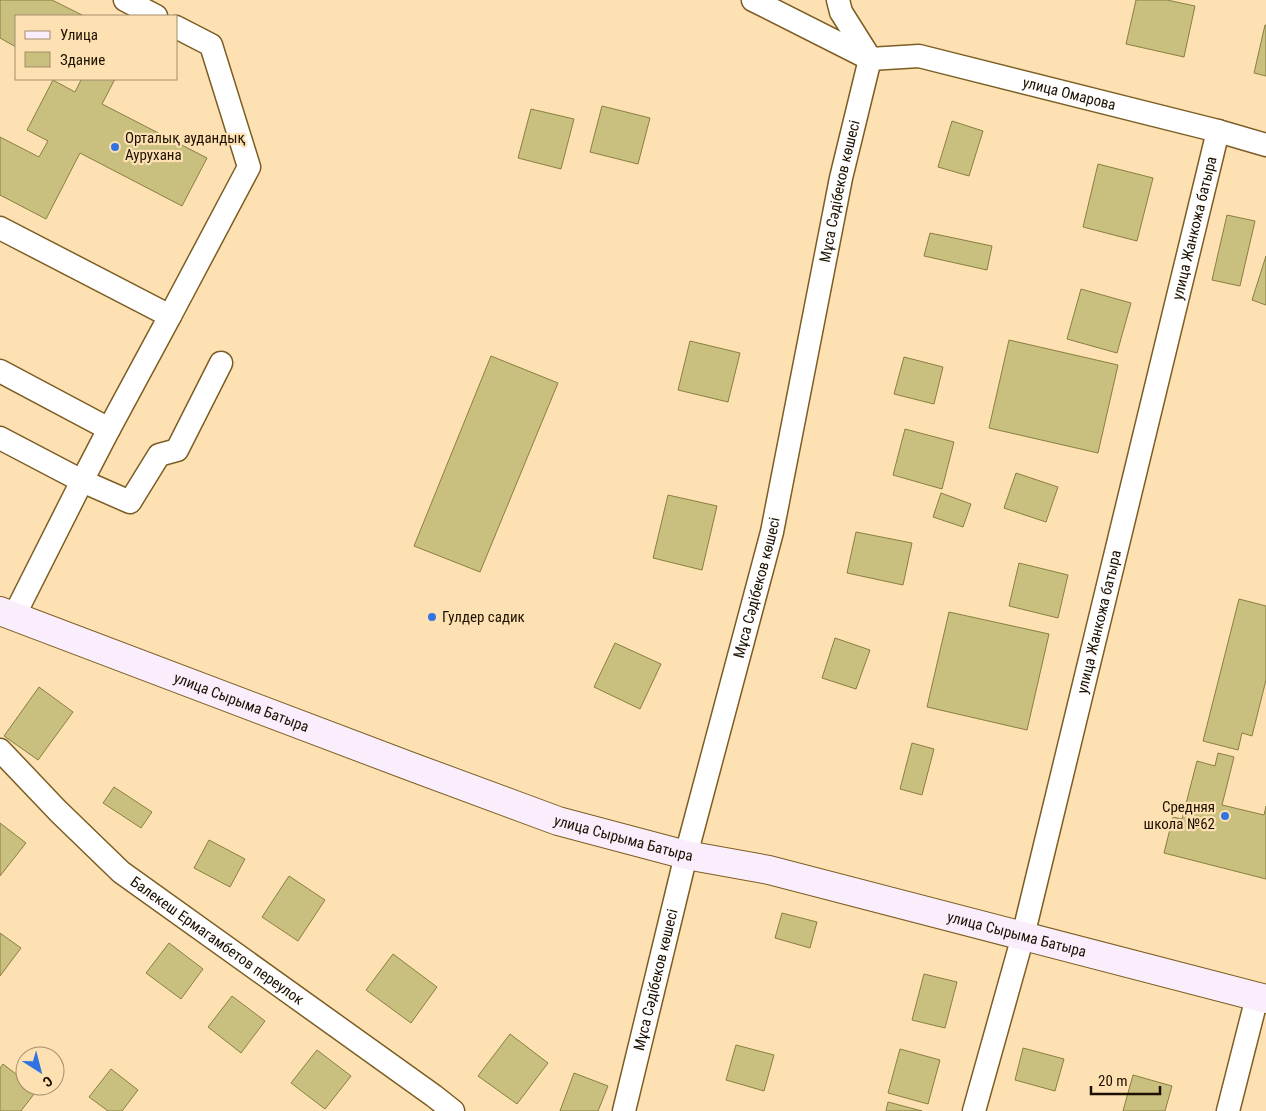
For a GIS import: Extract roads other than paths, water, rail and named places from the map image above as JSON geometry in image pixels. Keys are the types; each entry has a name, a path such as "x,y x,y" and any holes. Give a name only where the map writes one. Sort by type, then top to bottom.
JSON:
{"street":[{"path":"125,0 154,15"},
{"path":"753,0 870,59"},
{"path":"838,0 841,12 870,59"},
{"path":"7,613 82,481 249,167 211,45 178,28"},
{"name":"улица Омарова","path":"870,59 919,56 1266,145"},
{"name":"Мұса Сәдібеков көшесі","path":"624,1111 686,855 772,532 841,178 870,59"},
{"name":"улица Жанкожа батыра","path":"974,1111 1023,936 1218,132"},
{"path":"0,228 170,316"},
{"path":"0,438 82,481 130,502 159,455 178,450 221,363"},
{"path":"0,371 109,429"},
{"name":"улица Сырыма Батыра","path":"7,613 412,768 558,821 686,855 770,870 1262,998"},
{"name":"Балекеш Ермагамбетов переулок","path":"0,750 58,811 121,872 453,1111"},
{"path":"1228,1111 1262,998"}],"place":[{"name":"Орталық аудандық Аурухана","path":"115,147"},
{"name":"Гулдер садик","path":"432,617"},
{"name":"Средняя школа №62","path":"1225,816"}]}
